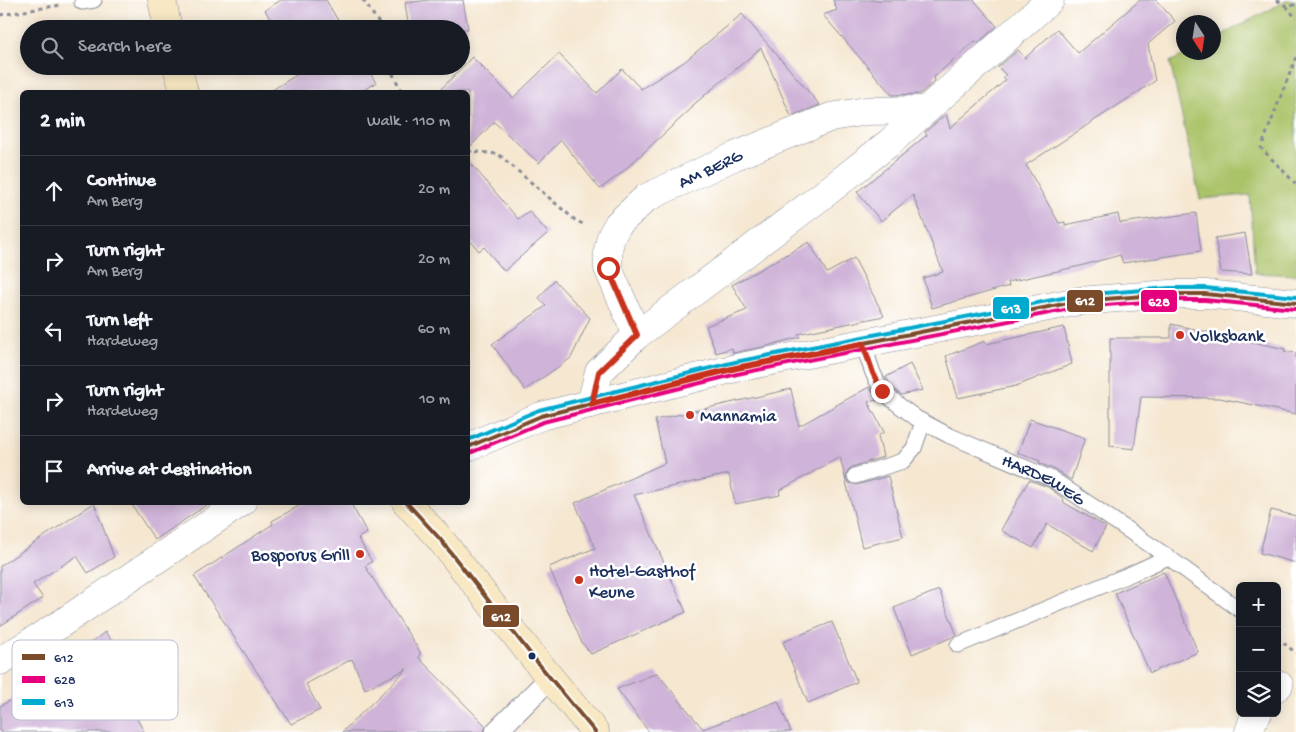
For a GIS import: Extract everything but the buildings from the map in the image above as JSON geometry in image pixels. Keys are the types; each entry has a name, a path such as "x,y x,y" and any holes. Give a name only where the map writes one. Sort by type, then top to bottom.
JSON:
{"main road":[{"path":"162,0 166,20"},
{"path":"180,75 184,90"},
{"path":"409,505 440,539 595,732"}],"street":[{"path":"592,404 599,372 637,335 824,195 888,143 1050,0"},
{"name":"AM BERG","path":"637,335 608,268 608,250 611,237 618,224 646,198 735,156 831,117 866,111 926,110"},
{"path":"470,446 541,416 736,368 1079,301 1170,294 1205,294 1296,303"},
{"path":"34,640 238,505"},
{"path":"0,661 12,654"},
{"path":"496,732 550,678"},
{"path":"1249,732 1255,717"}],"lane":[{"name":"HARDEWEG","path":"863,344 873,373 882,391 900,406 948,436 1052,479 1168,557 1236,607"},
{"path":"855,476 903,461 914,448 923,422"},
{"path":"958,645 1133,574 1168,557"}],"path":[{"path":"363,0 377,20"},
{"path":"1277,0 1286,6 1296,18"},
{"path":"0,15 88,1"},
{"path":"1286,6 1296,5"},
{"path":"1296,57 1261,148 1296,184"},
{"path":"392,75 401,90"},
{"path":"470,151 498,154 575,220 611,237"},
{"path":"1281,641 1296,654"}],"green space":[{"path":"1288,0 1296,0 1296,275 1255,273 1250,195 1200,199 1170,62 1176,59 1221,60 1221,35"}],"transit line":[{"name":"613","path":"470,439 539,410 735,362 1078,295 1170,288 1205,288 1296,297"},
{"name":"612","path":"470,446 541,416 736,368 1079,301 1170,294 1205,294 1296,303"},
{"name":"628","path":"470,453 543,422 737,374 1080,307 1170,300 1205,300 1295,309"},
{"name":"612","path":"409,505 440,539 595,732"}],"place":[{"name":"Volksbank","path":"1180,335"},
{"name":"Mannamia","path":"690,415"},
{"name":"Bosporus Grill","path":"360,554"},
{"name":"Hotel-Gasthof Keune","path":"579,580"}],"route":[{"path":"608,268 637,335 599,372 592,404 736,368 863,344 873,373 882,391"}]}
